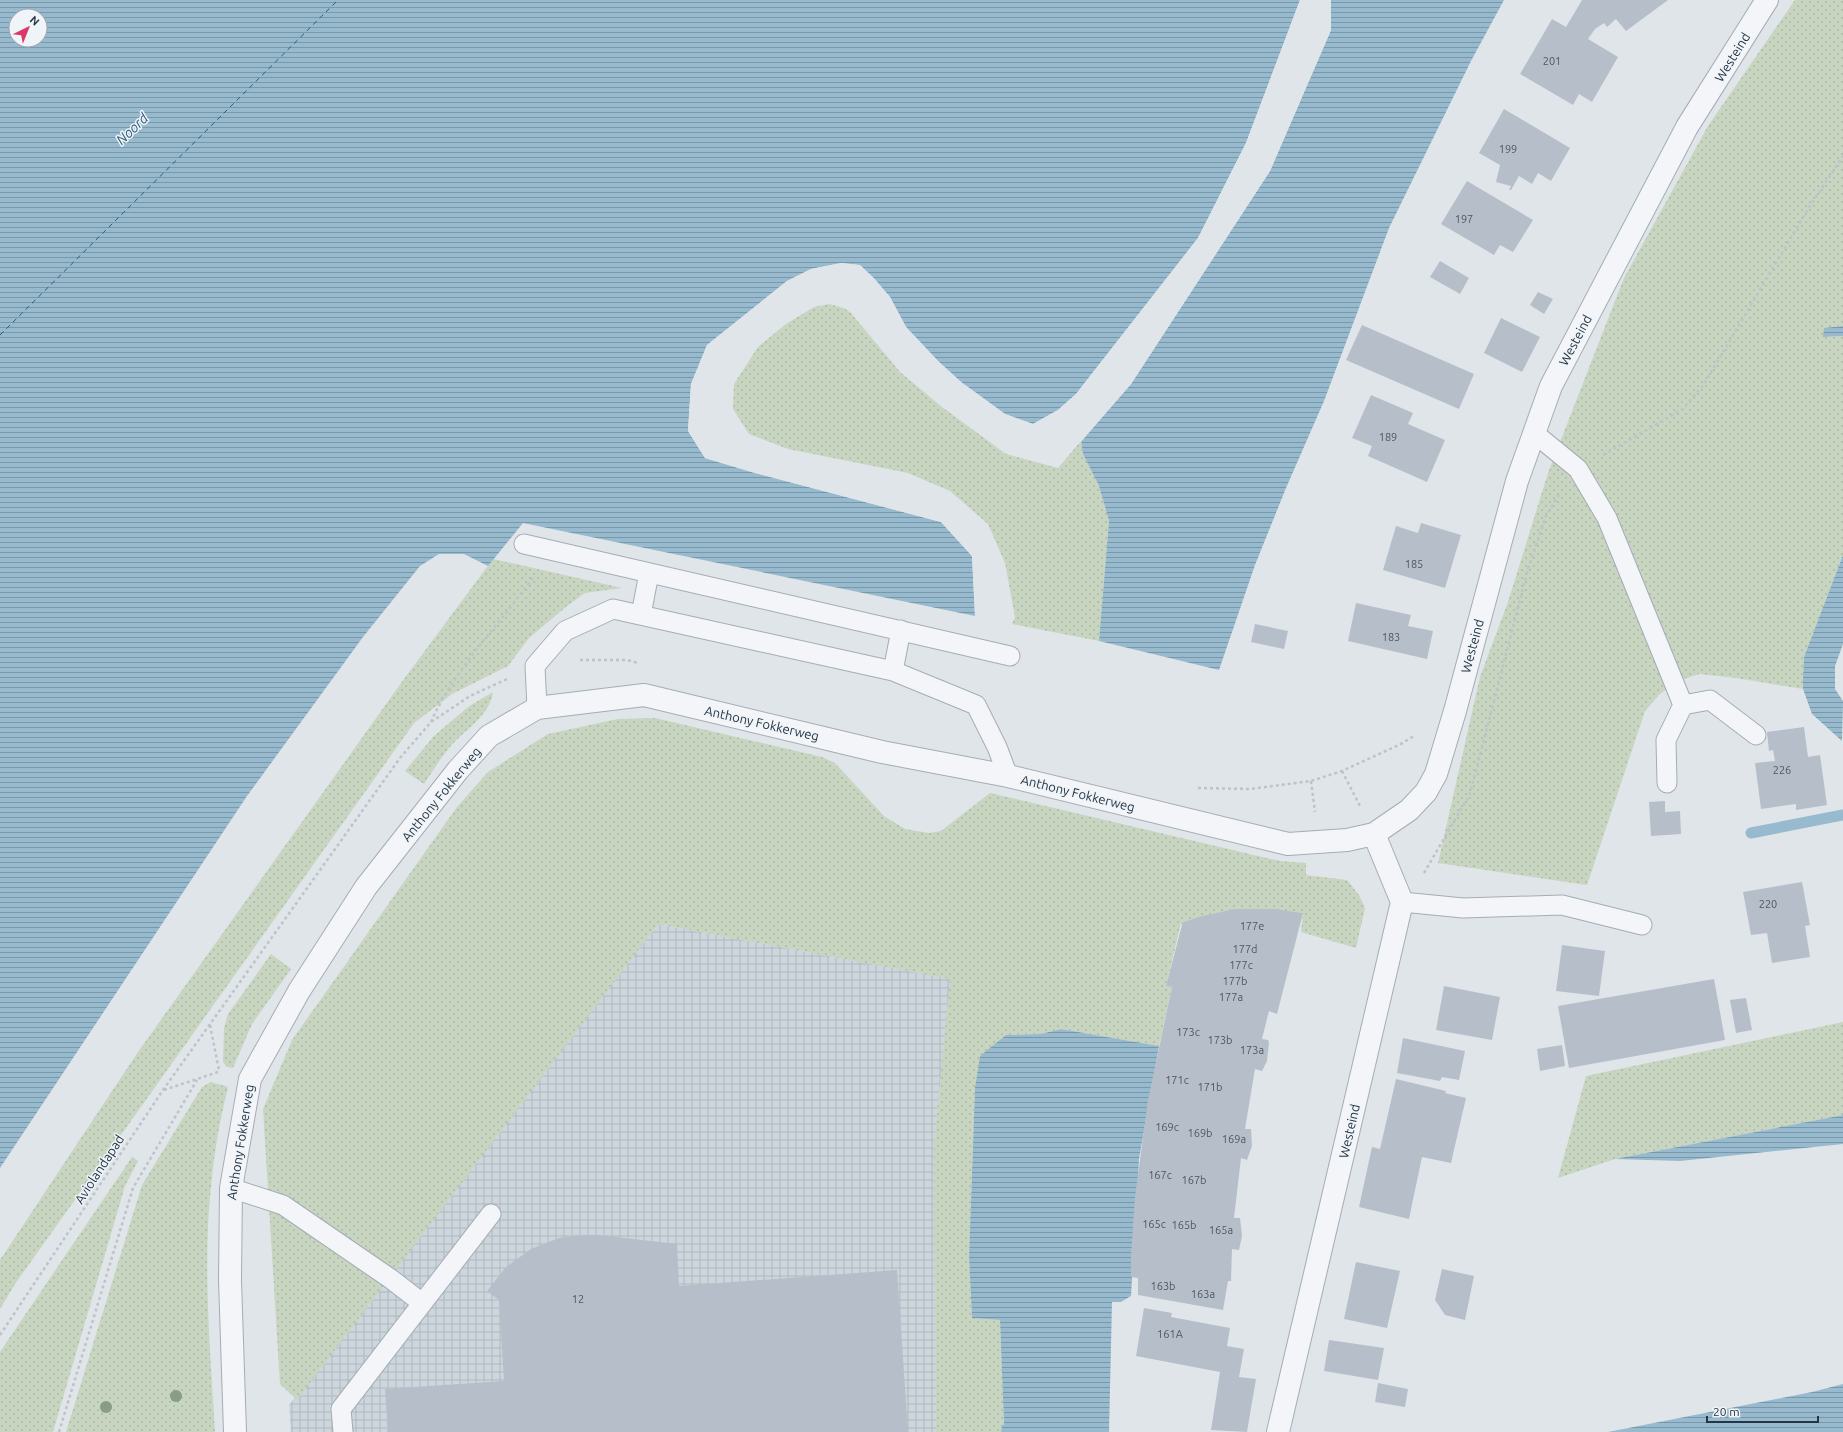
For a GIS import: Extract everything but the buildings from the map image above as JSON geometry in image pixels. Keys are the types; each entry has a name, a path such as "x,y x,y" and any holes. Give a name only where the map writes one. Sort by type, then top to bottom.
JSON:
{"street":[{"name":"Westeind","path":"1374,834 1409,810 1426,792 1436,774 1455,711 1517,481 1551,386 1687,127 1767,0"},
{"name":"Anthony Fokkerweg","path":"236,1432 230,1280 231,1188 250,1079 299,991 366,887 458,770 489,736 537,708 644,695 882,752 1008,776 1288,844 1347,840 1374,834"},
{"path":"1374,834 1402,902"},
{"name":"Westeind","path":"1278,1432 1402,902"}],"lane":[{"path":"1534,433 1578,469 1607,518 1683,705 1666,740 1667,783"},
{"path":"524,544 1010,656"},
{"path":"641,615 649,573"},
{"path":"537,708 535,666 565,630 613,609 893,671 976,706 997,746 1008,776"},
{"path":"893,671 901,630"},
{"path":"1683,705 1710,700 1756,735"},
{"path":"1402,902 1464,908 1562,905 1642,924"},
{"path":"231,1188 283,1205 391,1279 422,1303"},
{"path":"343,1432 341,1409 491,1214"}],"path":[{"path":"431,722 439,703 497,622 522,594 535,575"},
{"path":"163,1090 400,758 431,722 470,696 535,666 572,660 627,660 642,664"},
{"path":"1194,788 1250,789 1311,781 1342,771 1399,745 1455,711"},
{"path":"1342,771 1374,834"},
{"path":"210,1024 219,1070"},
{"path":"163,1090 197,1080 219,1070 250,1079"},
{"path":"58,1432 133,1188 197,1080"},
{"name":"Aviolandapad","path":"0,1336 163,1090"}],"shaded area":[{"path":"658,924 951,979 934,1145 938,1432 291,1432 289,1405"}],"green space":[{"path":"1795,0 1843,0 1843,326 1824,328 1824,337 1843,336 1843,555 1804,657 1803,689 1736,678 1699,674 1678,681 1660,694 1645,711 1587,885 1438,863 1480,677 1508,602 1548,473 1624,278 1708,126"},
{"path":"829,304 844,308 851,313 900,372 942,407 1006,454 1058,468 1081,441 1083,454 1099,486 1109,521 1099,641 1012,624 1015,617 1005,563 988,524 950,491 908,473 788,449 749,434 733,409 734,384 758,347 786,324 814,307"},
{"path":"493,559 622,588 585,593 529,638 508,666 452,694 414,723 15,1284 0,1309 0,1260 138,1052 404,679"},
{"path":"493,692 491,701 482,716 449,748 424,784 405,771 434,736 468,707"},
{"path":"655,718 822,757 835,763 884,816 905,829 929,833 941,831 990,793 1280,861 1306,863 1306,875 1347,880 1359,895 1365,908 1356,948 1301,932 1303,913 1271,910 1241,910 1212,914 1181,923 1166,986 1172,987 1159,1046 1061,1029 1041,1034 1006,1035 975,1088 969,1257 972,1318 1000,1320 1004,1425 1002,1425 1001,1432 936,1432 934,1145 950,979 658,924 297,1400 280,1384 263,1109 292,1040 457,807 488,772 548,734 618,719"},
{"path":"271,954 291,969 252,1024 233,1068 227,1067 223,1062 224,1028 228,1014"},
{"path":"1843,1022 1843,1115 1615,1159 1558,1178 1586,1076"},
{"path":"211,1082 228,1087 215,1154 209,1209 207,1272 215,1432 66,1432 142,1185 202,1087"},
{"path":"132,1157 138,1161 125,1186 53,1432 0,1432 0,1352"}],"water":[{"name":"Noord","path":"0,0 1300,0 1246,143 1198,238 1076,394 1058,410 1033,424 1005,414 961,382 938,361 906,327 890,297 860,265 841,263 811,269 787,281 707,345 691,384 688,431 705,458 755,473 941,522 972,556 975,616 523,523 488,566 464,554 439,554 420,566 363,637 247,796 0,1168"},
{"path":"1331,0 1504,0 1471,61 1389,228 1324,401 1286,488 1255,565 1219,670 1099,641 1109,521 1099,486 1083,454 1081,441 1131,384 1270,171 1331,30"},
{"path":"1843,326 1843,336 1823,337 1824,328"},
{"path":"1843,555 1843,644 1835,666 1835,689 1843,701 1842,741 1812,714 1803,689 1803,678 1804,657"},
{"path":"1061,1029 1159,1046 1139,1159 1131,1296 1121,1302 1112,1302 1109,1432 1001,1432 1002,1425 1004,1425 1000,1320 972,1318 969,1257 975,1088 980,1056 1006,1035 1041,1034"},
{"path":"1843,1115 1843,1144 1680,1161 1615,1159"},
{"path":"1843,1384 1843,1432 1608,1432 1812,1392"}],"pier":[{"path":"1300,0 1302,0 1248,144 1199,239 1077,396 1059,412 1033,426 1004,416 960,383 936,362 904,328 888,298 872,279 859,267 841,265 812,271 788,283 708,346 693,384 691,430 707,456 755,471 943,520 974,555 977,617 975,616 972,556 941,522 755,473 705,458 688,431 691,384 707,345 787,281 811,269 841,263 860,265 874,278 890,297 906,327 938,361 961,382 1005,414 1033,424 1058,410 1076,394 1198,238 1246,143"},
{"path":"1329,0 1331,0 1331,30 1270,171 1131,384 1080,443 1080,440 1130,383 1268,170 1329,30"}],"waterway":[{"path":"1751,833 1843,815"}],"ferry route":[{"path":"0,335 338,0"}]}
